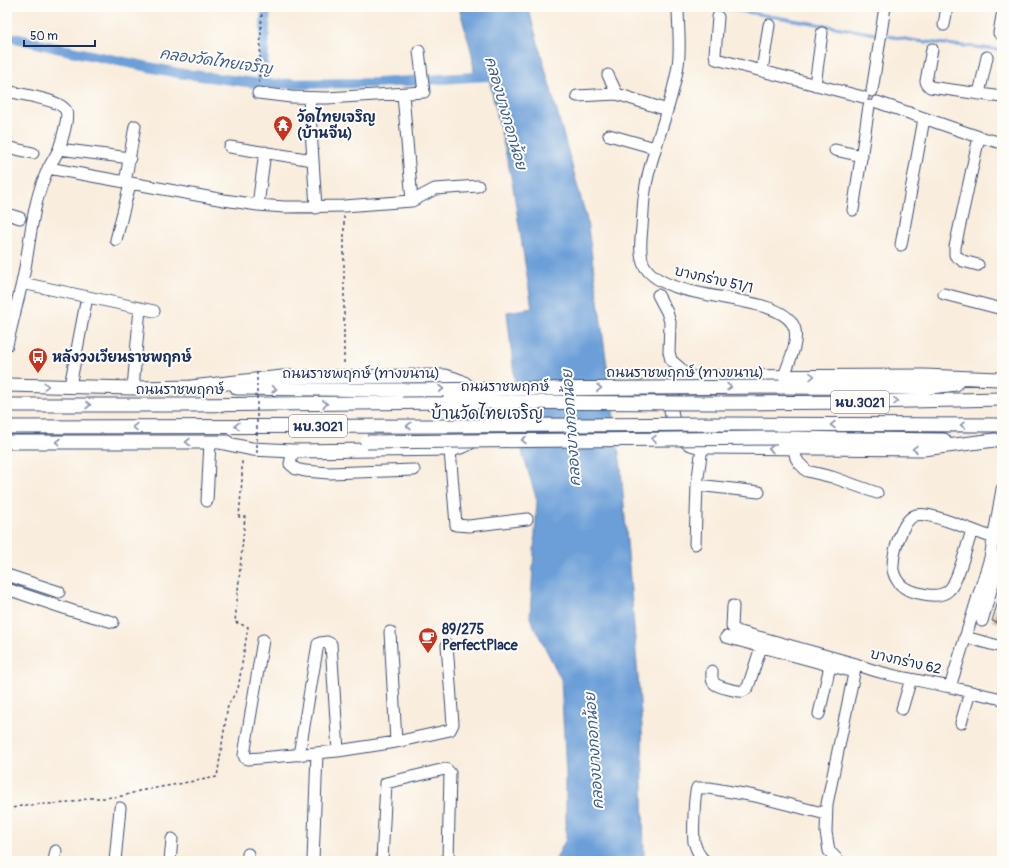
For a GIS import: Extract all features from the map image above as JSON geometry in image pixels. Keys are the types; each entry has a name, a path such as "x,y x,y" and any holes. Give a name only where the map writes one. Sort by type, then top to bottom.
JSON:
{"main road":[{"path":"192,387 282,377 445,376 460,380 470,388 474,398 477,420 477,432 473,440 467,445 450,450 293,451 252,449 214,442"},
{"path":"782,382 702,377 689,379 681,382 675,390 672,398 673,422 684,440 692,445 702,447 923,449 999,439"},
{"name":"ถนนราชพฤกษ์ (ทางขนาน)","path":"7,385 134,388 192,387 402,390 782,382 924,388 1001,379"},
{"name":"ถนนราชพฤกษ์","path":"7,405 188,405 447,402 717,403 1002,399"},
{"name":"นบ.3021","path":"7,427 721,424 1002,425"},
{"name":"นบ.3021","path":"7,442 367,442 777,438 864,440 999,439"}],"street":[{"name":"บางกร่าง 51/1","path":"678,7 678,65 668,110 655,148 645,191 641,250 643,263 649,273 661,282 679,289 759,305 785,316 792,322 795,331 795,340 782,382"},
{"path":"853,210 885,7"},
{"path":"944,25 947,7"},
{"path":"999,33 1002,16"},
{"path":"718,18 715,54 716,59 870,99 924,120 979,138 1002,143"},
{"path":"762,72 769,25"},
{"path":"815,85 822,33"},
{"path":"932,49 927,84 930,86 1002,97"},
{"path":"258,93 309,98 327,98 424,92 419,51"},
{"path":"979,94 987,57"},
{"path":"608,75 617,94"},
{"path":"7,91 55,102 64,107 67,116 59,149 44,176 37,202 22,283 7,344"},
{"path":"403,94 412,201"},
{"path":"577,96 617,94 668,110"},
{"path":"309,98 316,208"},
{"path":"901,245 924,120"},
{"path":"116,240 128,183 135,126"},
{"path":"609,135 655,148"},
{"path":"978,265 963,261 955,255 955,247 979,138"},
{"path":"7,147 33,153"},
{"path":"230,147 314,160"},
{"path":"59,149 130,158"},
{"path":"835,150 862,156"},
{"path":"258,205 265,152"},
{"path":"48,168 258,205 316,208 412,201 435,189 478,186"},
{"path":"7,214 20,218"},
{"path":"22,283 154,311"},
{"path":"944,294 1002,309"},
{"path":"658,295 667,312 670,322 668,352 671,360 689,379"},
{"path":"70,386 87,297"},
{"path":"134,388 140,308"},
{"path":"207,501 214,442"},
{"path":"695,544 697,485 702,447"},
{"path":"794,449 798,463 807,471 832,477 877,493"},
{"path":"450,450 456,525 468,526 527,519"},
{"path":"293,451 290,464 296,469 305,471 329,473 414,470"},
{"path":"697,485 760,492"},
{"name":"บางกร่าง 62","path":"839,861 830,851 826,832 826,814 855,668 864,668 950,687 990,558 1002,489"},
{"path":"972,531 955,582 949,590 940,596 908,590 897,581 892,568 897,544 907,522 915,515 927,515 939,518 994,538"},
{"path":"982,621 998,585 1002,553"},
{"path":"7,575 59,592"},
{"path":"7,589 73,611 113,622"},
{"path":"733,606 732,627 737,631 855,668"},
{"path":"390,632 396,742"},
{"path":"726,637 830,666 855,668"},
{"path":"965,637 1002,647"},
{"path":"263,640 244,755 245,758 248,759 299,755 317,756 338,751 396,742 450,730 453,724 447,645"},
{"path":"299,755 318,644 320,642 327,642 331,644 338,751"},
{"path":"712,671 712,680 718,686 740,691 744,690 748,687 761,647"},
{"path":"819,714 830,666"},
{"path":"902,709 911,679"},
{"path":"950,687 1002,700"},
{"path":"961,723 970,692"},
{"path":"313,861 317,756"},
{"path":"382,861 384,787 386,783 445,769 450,773 448,861"},
{"path":"705,861 698,852 694,841 695,799 698,788 709,788 755,796 826,814"},
{"path":"115,861 120,808"},
{"path":"170,861 172,839"}],"path":[{"path":"259,80 262,7"},
{"path":"344,206 344,366"},
{"path":"257,372 257,453"},
{"path":"7,809 26,805 69,803 90,798 123,796 139,791 217,777 228,705 238,688 248,627 235,622 245,517 239,517 242,457"}],"water":[{"name":"คลองบางกอกน้อย","path":"459,7 528,7 587,220 621,468 642,726 644,861 555,861 566,839 566,775 561,679 530,618 537,500 523,455 507,312 532,308 512,181 489,79 475,80 472,54"}],"building":[{"path":"1000,595 1002,595 1002,624 992,621"}],"waterway":[{"path":"262,84 266,7"},
{"path":"717,7 917,41 1002,50"},
{"name":"คลองวัดไทยเจริญ","path":"7,36 56,48 178,73 262,84 377,83 488,76"}],"place":[{"name":"วัดไทยเจริญ (บ้านจีน)","path":"283,142"},
{"name":"หลังวงเวียนราชพฤกษ์","path":"38,374"},
{"name":"89/275 PerfectPlace","path":"428,654"}],"district":[{"name":"บ้านวัดไทยเจริญ","path":"487,413"}]}
